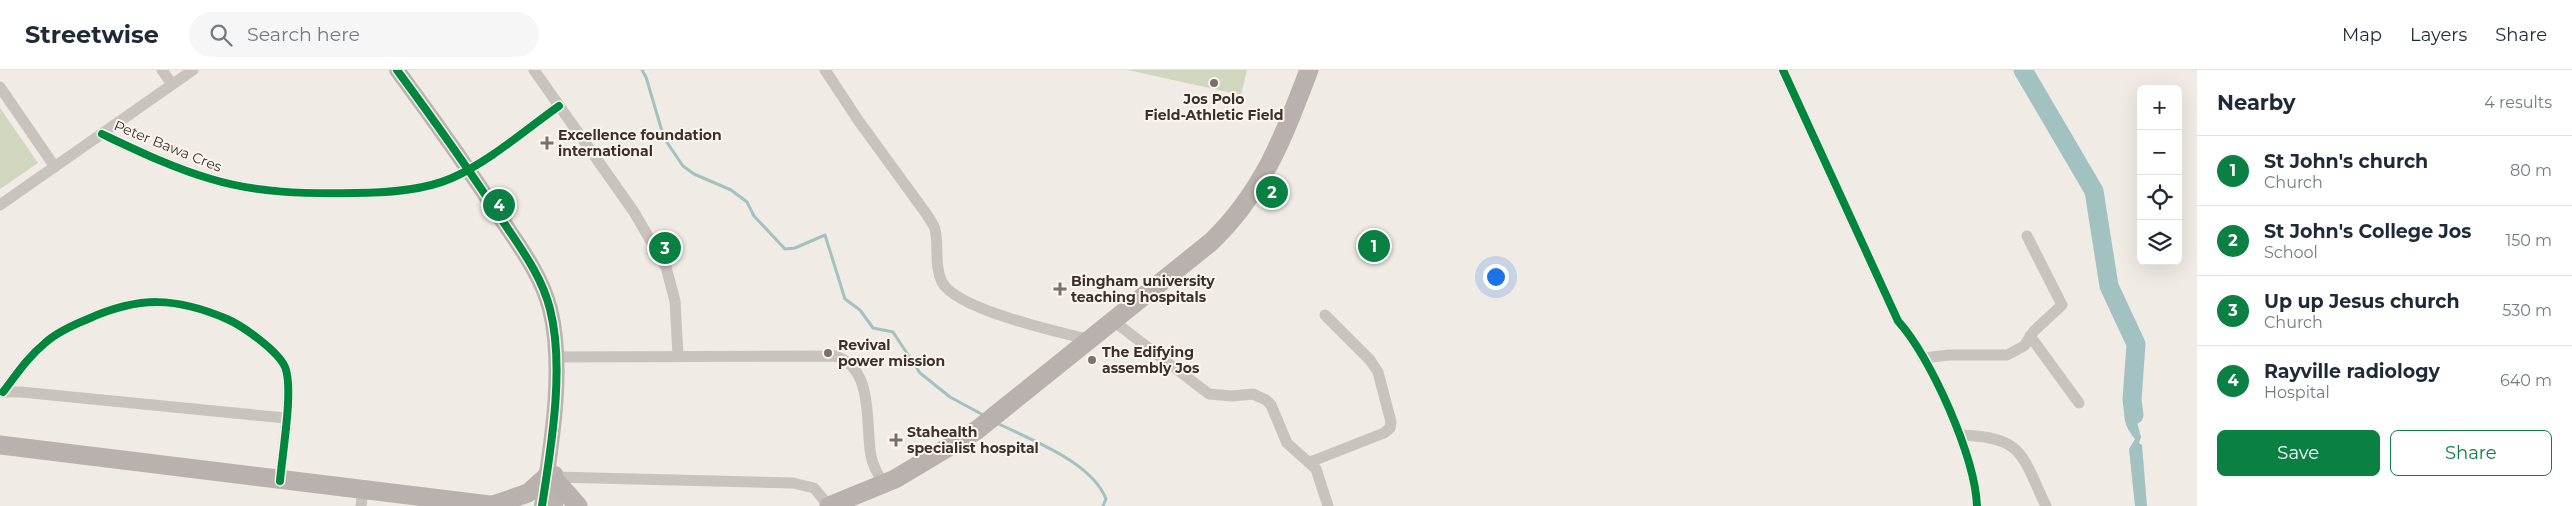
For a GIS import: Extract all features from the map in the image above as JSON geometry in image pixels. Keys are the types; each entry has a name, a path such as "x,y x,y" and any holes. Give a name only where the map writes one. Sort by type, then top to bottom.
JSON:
{"main road":[{"path":"829,506 884,484 932,458 977,430 1087,339 1194,257 1230,224 1246,203 1274,156 1309,70"},
{"path":"0,446 101,456 280,481 362,498 498,506"},
{"path":"493,505 528,493 553,478 578,506"}],"street":[{"path":"162,70 172,84"},
{"path":"0,205 193,70"},
{"path":"397,70 469,169 534,270 545,291 550,311 556,357 552,444 555,506"},
{"path":"534,70 634,212 666,267 675,301 678,356"},
{"path":"825,70 858,120 926,212 935,228 938,270 943,284 961,300 1030,326 1087,339"},
{"path":"1783,70 1898,321 1908,332 1923,358 1960,436 1971,469 1977,506"},
{"path":"0,87 55,167"},
{"name":"Peter Bawa Cres","path":"102,134 141,153 212,179 279,192 323,194 399,191 450,179 469,169 559,106"},
{"path":"1923,358 1950,355 2006,355 2024,346 2030,336 2062,305 2027,236"},
{"path":"1,392 34,353 46,342 69,327 126,304 146,301 169,302 205,310 247,329 284,366 288,384 280,481"},
{"path":"1310,462 1384,433 1390,428 1391,422 1378,372 1370,360 1325,315"},
{"path":"1112,320 1209,394 1232,396 1253,394 1266,400 1271,405 1287,442 1294,451 1310,462 1320,478 1328,506"},
{"path":"2030,336 2079,403"},
{"path":"556,357 835,356 842,358 854,370 860,382 868,412 870,455 876,472 884,484"},
{"path":"1,392 286,418"},
{"path":"1960,436 1988,436 2011,444 2022,456 2046,506"},
{"path":"542,506 553,478"},
{"path":"553,478 793,483 814,488 829,506"}],"green space":[{"name":"Jos Polo Field-Athletic Field","path":"1128,70 1247,70 1241,95"},
{"path":"0,108 38,163 0,189"}],"water":[{"path":"2129,390 2133,390 2138,401 2135,415 2141,437 2139,443 2142,445 2147,506 2135,506 2129,449 2135,439 2127,427 2124,416"}],"waterway":[{"path":"642,70 646,77 664,138 683,166 694,174 731,190 747,202 754,216 785,249 795,248 825,235 845,299 860,310 873,328 893,332 920,373 950,397 985,416"},
{"path":"2023,70 2094,191 2109,286 2136,344 2132,400 2134,415"},
{"path":"997,423 1043,445 1074,463 1099,486 1106,499 1103,506"}],"cycle path":[{"path":"397,70 452,146 518,243 537,275 550,309 556,356 555,408 542,506"},
{"path":"1783,70 1898,321 1911,337 1937,382 1960,435 1974,485 1977,506"},
{"path":"102,134 169,164 228,184 300,193 379,192 429,186 452,178 494,154 559,106"},
{"path":"3,392 39,348 71,326 107,311 141,303 158,302 191,306 234,322 251,333 268,347 285,367 288,405 280,481"}],"place":[{"name":"Jos Polo Field-Athletic Field","path":"1214,83"},
{"name":"Excellence foundation international","path":"547,143"},
{"name":"St John's College Jos","path":"1272,192"},
{"name":"Rayville radiology","path":"499,205"},
{"name":"St John's church","path":"1374,246"},
{"name":"Up up Jesus church","path":"665,248"},
{"name":"Bingham university teaching hospitals","path":"1060,289"},
{"name":"Revival power mission","path":"828,353"},
{"name":"The Edifying assembly Jos","path":"1092,360"},
{"name":"Stahealth specialist hospital","path":"896,440"}]}
